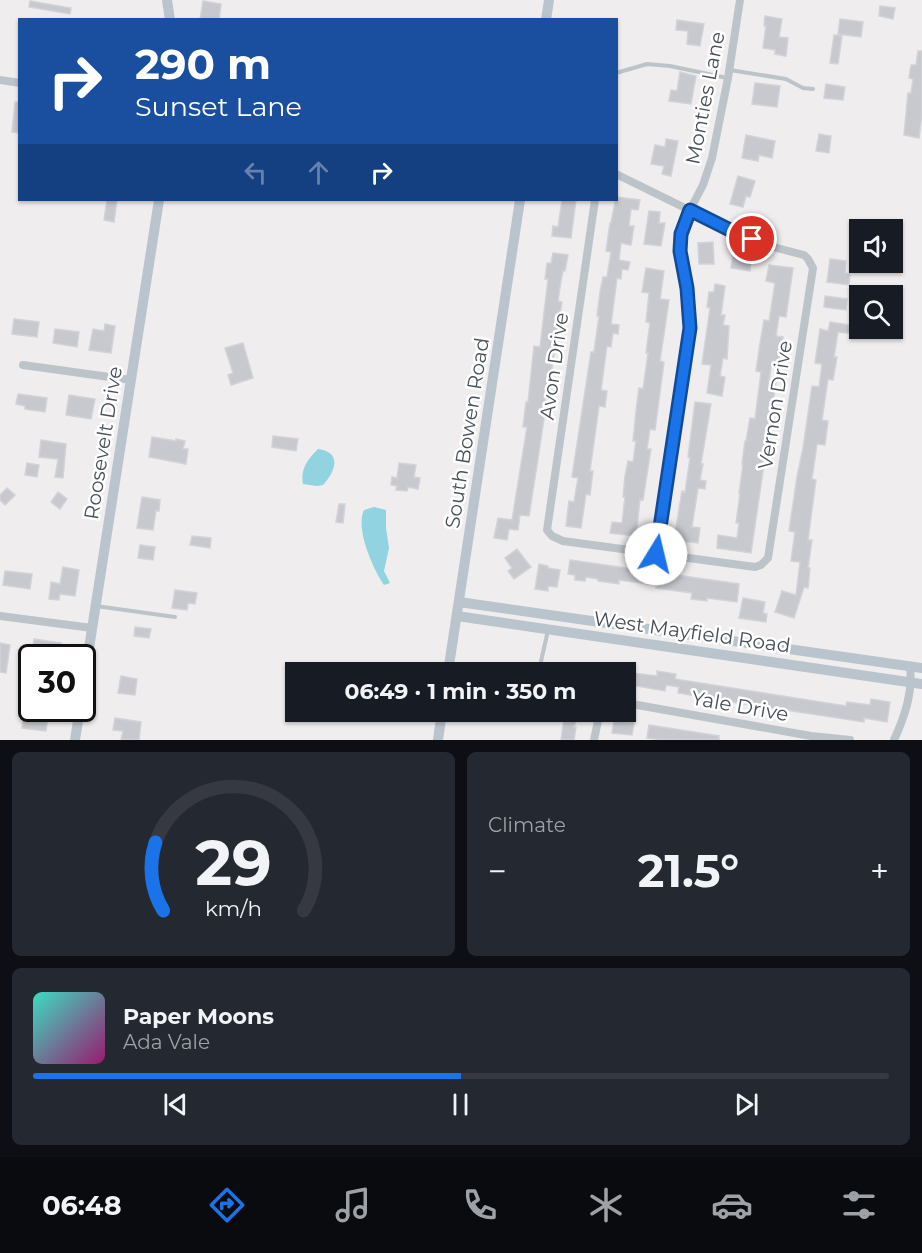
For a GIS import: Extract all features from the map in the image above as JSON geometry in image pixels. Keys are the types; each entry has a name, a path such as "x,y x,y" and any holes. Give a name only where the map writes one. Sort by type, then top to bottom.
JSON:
{"main road":[{"path":"168,0 170,18"},
{"path":"546,18 549,0"},
{"name":"Roosevelt Drive","path":"90,644 159,201"},
{"name":"South Bowen Road","path":"450,662 520,201"},
{"path":"459,602 922,668"},
{"name":"West Mayfield Road","path":"457,616 917,683"},
{"path":"75,740 78,722"},
{"path":"438,740 440,722"}],"street":[{"name":"Monties Lane","path":"656,554 690,328 687,288 680,251 681,234 703,185 712,158 729,74 740,0"},
{"path":"0,80 18,83"},
{"path":"618,175 690,210"},
{"name":"Avon Drive","path":"595,201 547,530 552,536 563,541 656,554"},
{"name":"Vernon Drive","path":"656,554 755,567 768,558 813,268 804,255 740,235 690,210"},
{"path":"23,365 131,380"},
{"path":"0,616 92,628"},
{"path":"894,740 917,683 910,666"},
{"name":"Yale Drive","path":"636,704 811,736 850,740"},
{"path":"594,740 598,722"}],"lane":[{"path":"618,72 647,63 786,79 803,88 813,89"},
{"path":"96,605 175,616"},
{"path":"541,662 549,629"}],"water":[{"path":"318,449 326,451 334,458 331,474 323,485 303,484 306,465"},
{"path":"374,507 386,510 389,548 384,571 390,583 384,585 370,559 363,538 364,510"}],"building":[{"path":"30,1 71,8 70,14 29,7"},
{"path":"203,1 221,4 219,18 200,18"},
{"path":"880,6 895,8 893,19 879,16"},
{"path":"765,16 782,19 779,37 788,38 786,56 775,54 775,50 763,48"},
{"path":"840,19 863,22 861,37 838,34"},
{"path":"677,20 704,24 700,46 687,44 688,31 676,30"},
{"path":"834,35 842,36 838,64 830,63"},
{"path":"918,51 922,51 922,115 919,138 904,135 908,93 911,93 913,79 909,78 911,65 916,65"},
{"path":"680,72 696,76 691,104 669,101 671,90 677,91"},
{"path":"755,83 780,86 777,107 752,104"},
{"path":"826,84 845,87 843,100 824,98"},
{"path":"15,102 18,102 18,133 12,132"},
{"path":"819,134 831,136 829,153 816,151"},
{"path":"746,135 775,141 772,158 759,155 758,161 742,158"},
{"path":"666,139 678,141 671,176 662,174 664,166 651,164 655,145 665,147"},
{"path":"738,176 755,181 750,197 746,196 743,207 730,204"},
{"path":"618,197 640,200 638,210 631,209 629,226 634,226 631,245 621,243 619,260 630,262 628,270 622,269 621,279 617,278 611,324 619,325 618,334 613,333 611,347 607,346 601,390 607,391 605,407 599,406 590,471 593,471 590,495 586,494 581,528 566,526 569,501 574,502 578,478 572,477 591,352 594,352 600,292 603,277 607,277 611,252 606,251"},
{"path":"107,201 117,201 114,222 104,220"},
{"path":"562,201 576,201 571,238 552,236 553,226 558,227"},
{"path":"649,211 660,212 659,223 665,223 661,246 644,244"},
{"path":"713,242 714,264 699,264 698,243"},
{"path":"553,253 568,255 558,301 562,302 549,387 547,386 529,516 520,515 518,530 509,529 507,540 494,538 498,518 512,520 527,427 523,427 534,346 540,347 548,279 545,279 547,263 551,263"},
{"path":"733,255 751,258 750,271 731,268"},
{"path":"830,259 846,261 845,273 850,274 849,285 827,282"},
{"path":"769,265 793,268 786,317 779,316 776,336 783,337 779,362 772,361 769,381 776,382 751,553 717,548 718,535 737,538 739,523 736,523 745,441 750,418 755,419 761,372 756,371 759,350 764,320 769,321 775,283 766,281"},
{"path":"646,268 664,271 660,299 669,300 660,361 664,362 655,430 650,429 647,449 651,449 643,500 640,499 636,536 610,533 612,522 622,523 625,476 628,461 633,462 639,388 643,389 648,353 646,353 650,323 646,322 649,293 642,292"},
{"path":"715,284 725,286 721,315 725,315 723,325 729,326 727,359 723,358 720,376 725,377 722,396 707,393 711,365 702,364 710,308 707,307 709,292 714,292"},
{"path":"825,296 847,299 846,310 824,307"},
{"path":"14,319 39,322 37,337 12,334"},
{"path":"830,322 849,325 849,333 838,332 833,380 828,379 822,420 828,421 825,445 817,444 812,479 816,480 808,540 812,540 808,588 804,587 794,618 775,612 782,591 796,595 800,562 791,561 795,532 789,531 812,386 819,387 822,364 815,363 820,329 828,331"},
{"path":"105,324 115,326 111,353 89,350 93,329 104,331"},
{"path":"55,329 79,332 77,347 53,343"},
{"path":"243,343 253,378 231,385 228,375 233,373 225,348"},
{"path":"18,394 47,398 45,412 25,409 25,406 16,404"},
{"path":"69,395 95,399 91,419 66,415"},
{"path":"695,402 711,404 701,464 703,464 700,480 706,481 705,489 698,488 692,527 700,528 698,543 674,540 682,491 685,492"},
{"path":"273,436 298,439 296,451 272,447"},
{"path":"152,437 185,441 183,449 188,449 186,464 149,457"},
{"path":"41,440 66,444 63,478 55,477 58,459 39,457"},
{"path":"27,463 39,465 37,477 25,475"},
{"path":"399,463 416,465 414,477 420,478 418,489 408,487 407,491 396,490 397,486 391,485 392,477 397,478"},
{"path":"7,488 15,495 5,505 0,500 0,495"},
{"path":"58,492 67,499 60,509 51,502"},
{"path":"142,497 160,500 153,530 137,528"},
{"path":"339,504 345,504 343,523 336,522"},
{"path":"192,536 211,538 210,548 190,545"},
{"path":"140,545 155,547 153,560 138,558"},
{"path":"517,549 531,567 514,579 508,571 512,568 505,558"},
{"path":"570,560 739,584 737,602 707,598 707,601 691,599 692,593 656,588 656,585 619,580 619,584 586,577 585,581 575,580 575,575 568,574"},
{"path":"539,564 560,570 557,587 548,586 548,591 535,589"},
{"path":"63,567 79,570 75,596 60,594 59,600 49,599 51,582 60,584"},
{"path":"5,571 32,574 30,589 3,585"},
{"path":"175,590 197,593 195,604 188,603 187,610 172,608"},
{"path":"743,598 765,602 763,613 767,614 766,622 739,618"},
{"path":"135,627 151,629 149,638 134,636"},
{"path":"34,639 61,643 61,644 34,644"},
{"path":"0,643 10,645 6,673 0,672"},
{"path":"657,671 676,674 675,679 846,706 847,702 870,705 871,699 890,702 887,722 864,718 864,722 725,701 678,693 679,687 666,685 665,691 636,686 636,673 657,676"},
{"path":"121,676 137,679 135,695 118,693"},
{"path":"115,718 141,722 139,740 121,740 123,731 113,730"},
{"path":"23,722 47,722 46,731 22,728"},
{"path":"563,722 576,722 574,740 561,740"},
{"path":"614,722 634,723 632,735 612,733"},
{"path":"649,725 719,736 719,740 647,738"}],"route":[{"path":"656,554 690,328 687,288 680,251 681,234 690,210 752,239"}]}
